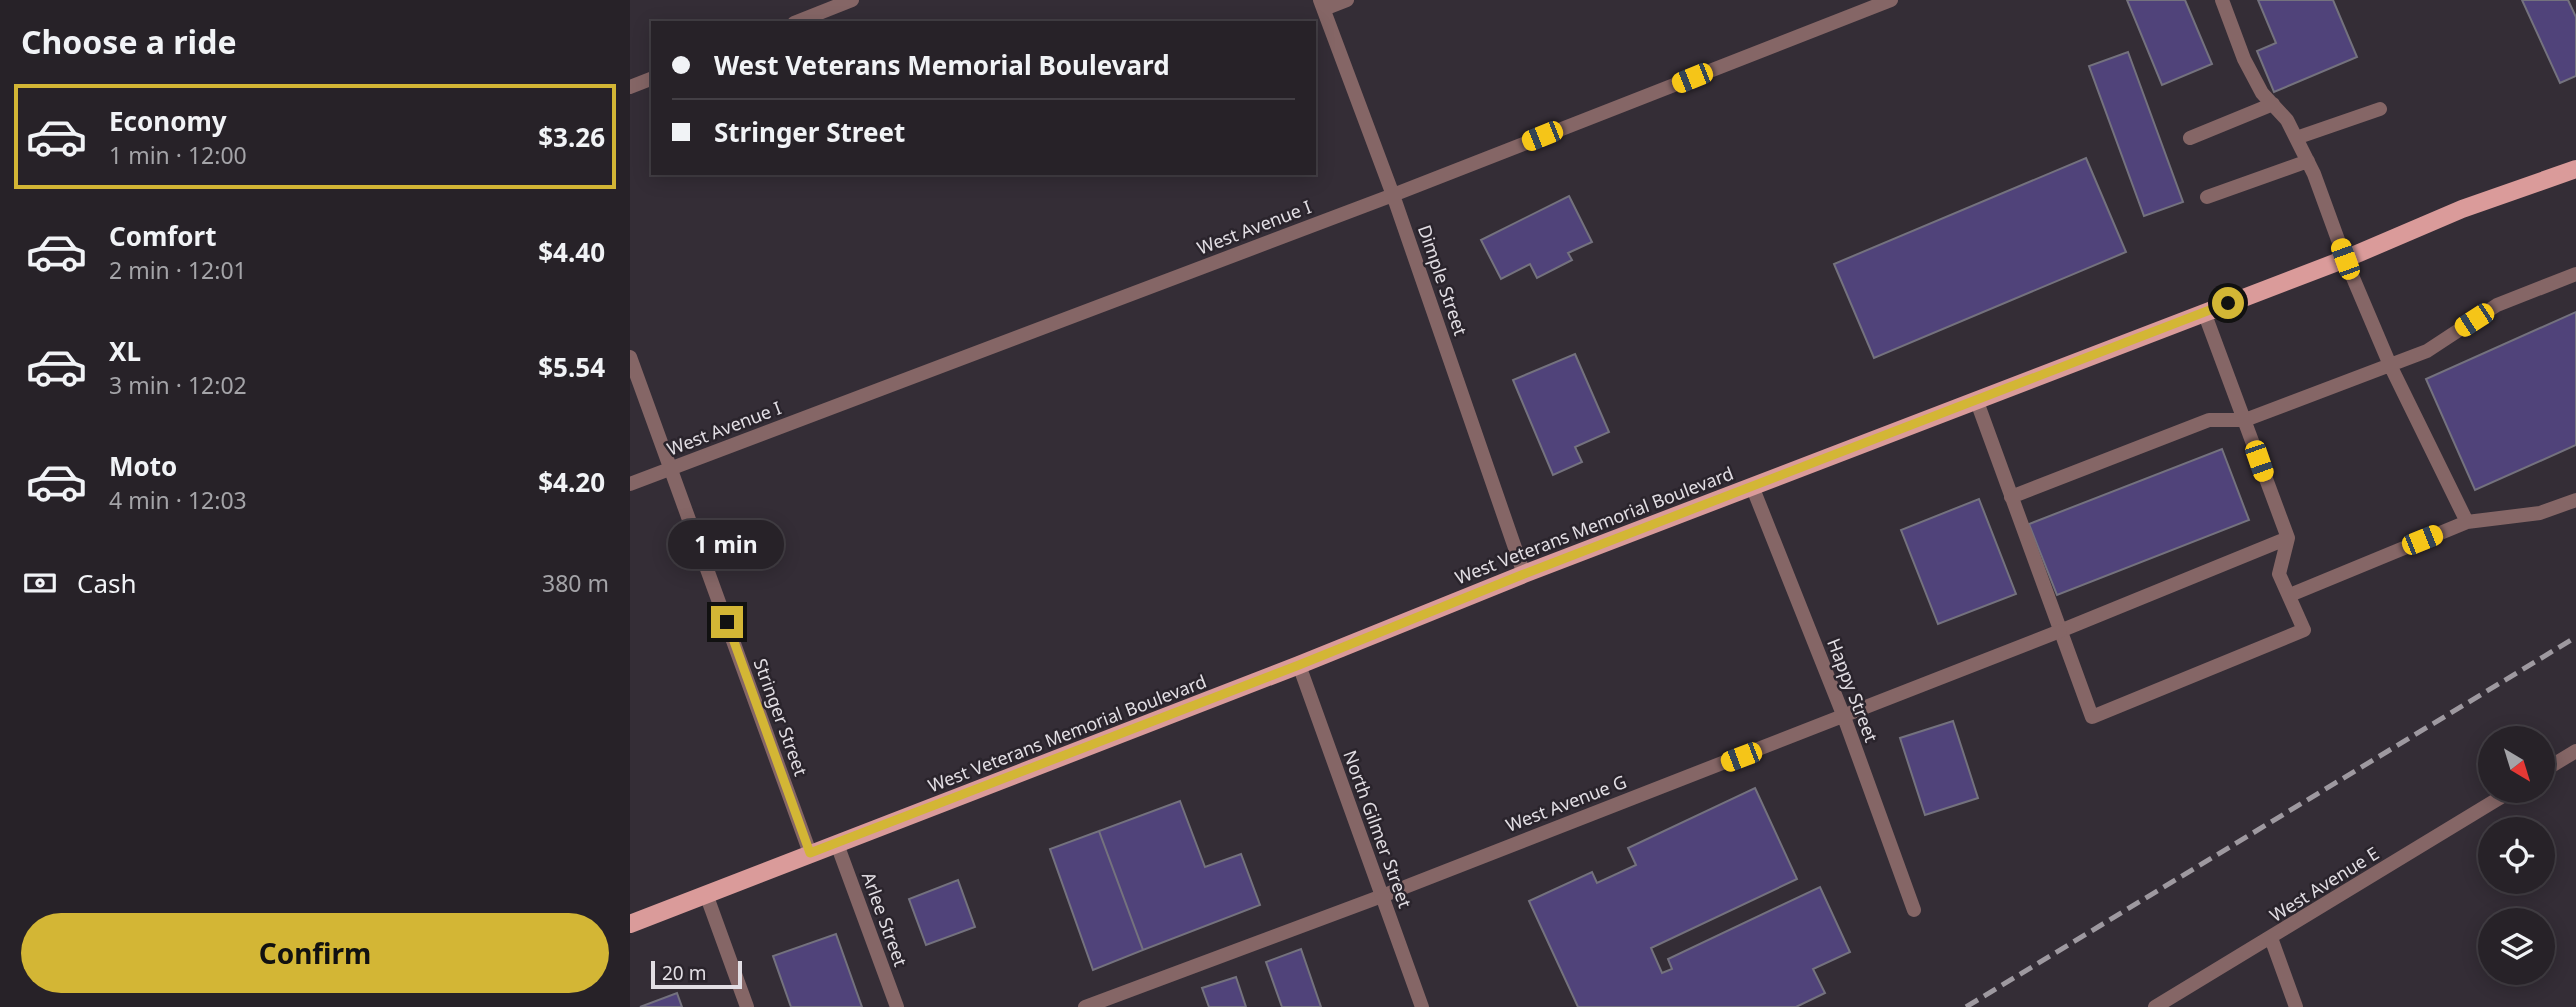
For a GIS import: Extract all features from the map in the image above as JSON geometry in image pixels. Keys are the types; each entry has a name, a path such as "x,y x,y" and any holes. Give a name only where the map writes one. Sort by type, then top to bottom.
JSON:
{"main road":[{"name":"West Veterans Memorial Boulevard","path":"630,924 1299,665 1524,574 2345,259 2462,209 2576,169"}],"street":[{"path":"799,21 852,0"},
{"path":"1322,5 1347,0"},
{"name":"West Avenue I","path":"630,484 1393,195 1891,0"},
{"path":"2222,0 2244,59 2262,93 2287,120 2308,161 2345,259 2390,365 2468,522"},
{"name":"Dimple Street","path":"1322,5 1393,195 1524,574"},
{"path":"630,87 651,79"},
{"path":"2190,138 2273,104"},
{"path":"2296,138 2380,109"},
{"path":"2207,197 2308,161"},
{"path":"2011,497 2209,420 2245,420 2427,351 2497,305 2576,274"},
{"path":"1976,400 2092,717 2304,630 2279,574 2288,538 2204,312"},
{"name":"Stringer Street","path":"630,357 810,853"},
{"name":"Happy Street","path":"1752,486 1844,717 1914,910"},
{"path":"2290,595 2468,522 2540,513 2576,500"},
{"name":"West Avenue G","path":"1085,1007 1382,896 1844,717 2288,538"},
{"name":"North Gilmer Street","path":"1299,665 1422,1007"},
{"path":"2555,764 2576,751"},
{"name":"West Avenue E","path":"2155,1007 2491,803"},
{"name":"Arlee Street","path":"837,845 897,1007"},
{"path":"706,894 747,1007"},
{"path":"2271,938 2296,1007"}],"building":[{"path":"2127,0 2185,0 2212,64 2162,85"},
{"path":"2258,0 2333,0 2357,57 2274,92 2257,51 2276,43"},
{"path":"2522,0 2568,0 2576,17 2576,76 2560,83"},
{"path":"2128,52 2183,202 2144,216 2089,66"},
{"path":"2086,158 2126,252 1874,358 1834,264"},
{"path":"1569,196 1592,242 1568,253 1572,260 1537,278 1530,264 1501,279 1481,240"},
{"path":"2576,312 2576,445 2475,490 2426,379"},
{"path":"1575,354 1609,432 1575,447 1582,462 1553,475 1513,380"},
{"path":"2222,449 2249,520 2057,595 2029,524"},
{"path":"1979,499 2016,594 1938,624 1901,530"},
{"path":"1953,721 1978,798 1925,815 1900,738"},
{"path":"1755,788 1797,879 1651,948 1662,973 1672,969 1668,959 1820,887 1850,952 1813,969 1825,993 1796,1007 1578,1007 1529,901 1592,872 1597,883 1636,865 1628,848"},
{"path":"1180,801 1205,867 1241,854 1260,905 1143,950 1099,831"},
{"path":"1099,831 1143,950 1093,970 1050,849"},
{"path":"958,880 975,927 926,945 909,899"},
{"path":"836,934 862,1007 791,1007 773,956"},
{"path":"1301,949 1321,1007 1282,1007 1266,962"},
{"path":"1236,977 1246,1007 1209,1007 1202,988"},
{"path":"677,993 682,1007 640,1007"}],"railway":[{"path":"1966,1007 2576,637"}],"route":[{"path":"727,622 810,853 837,845 1524,574 2228,303"}]}
